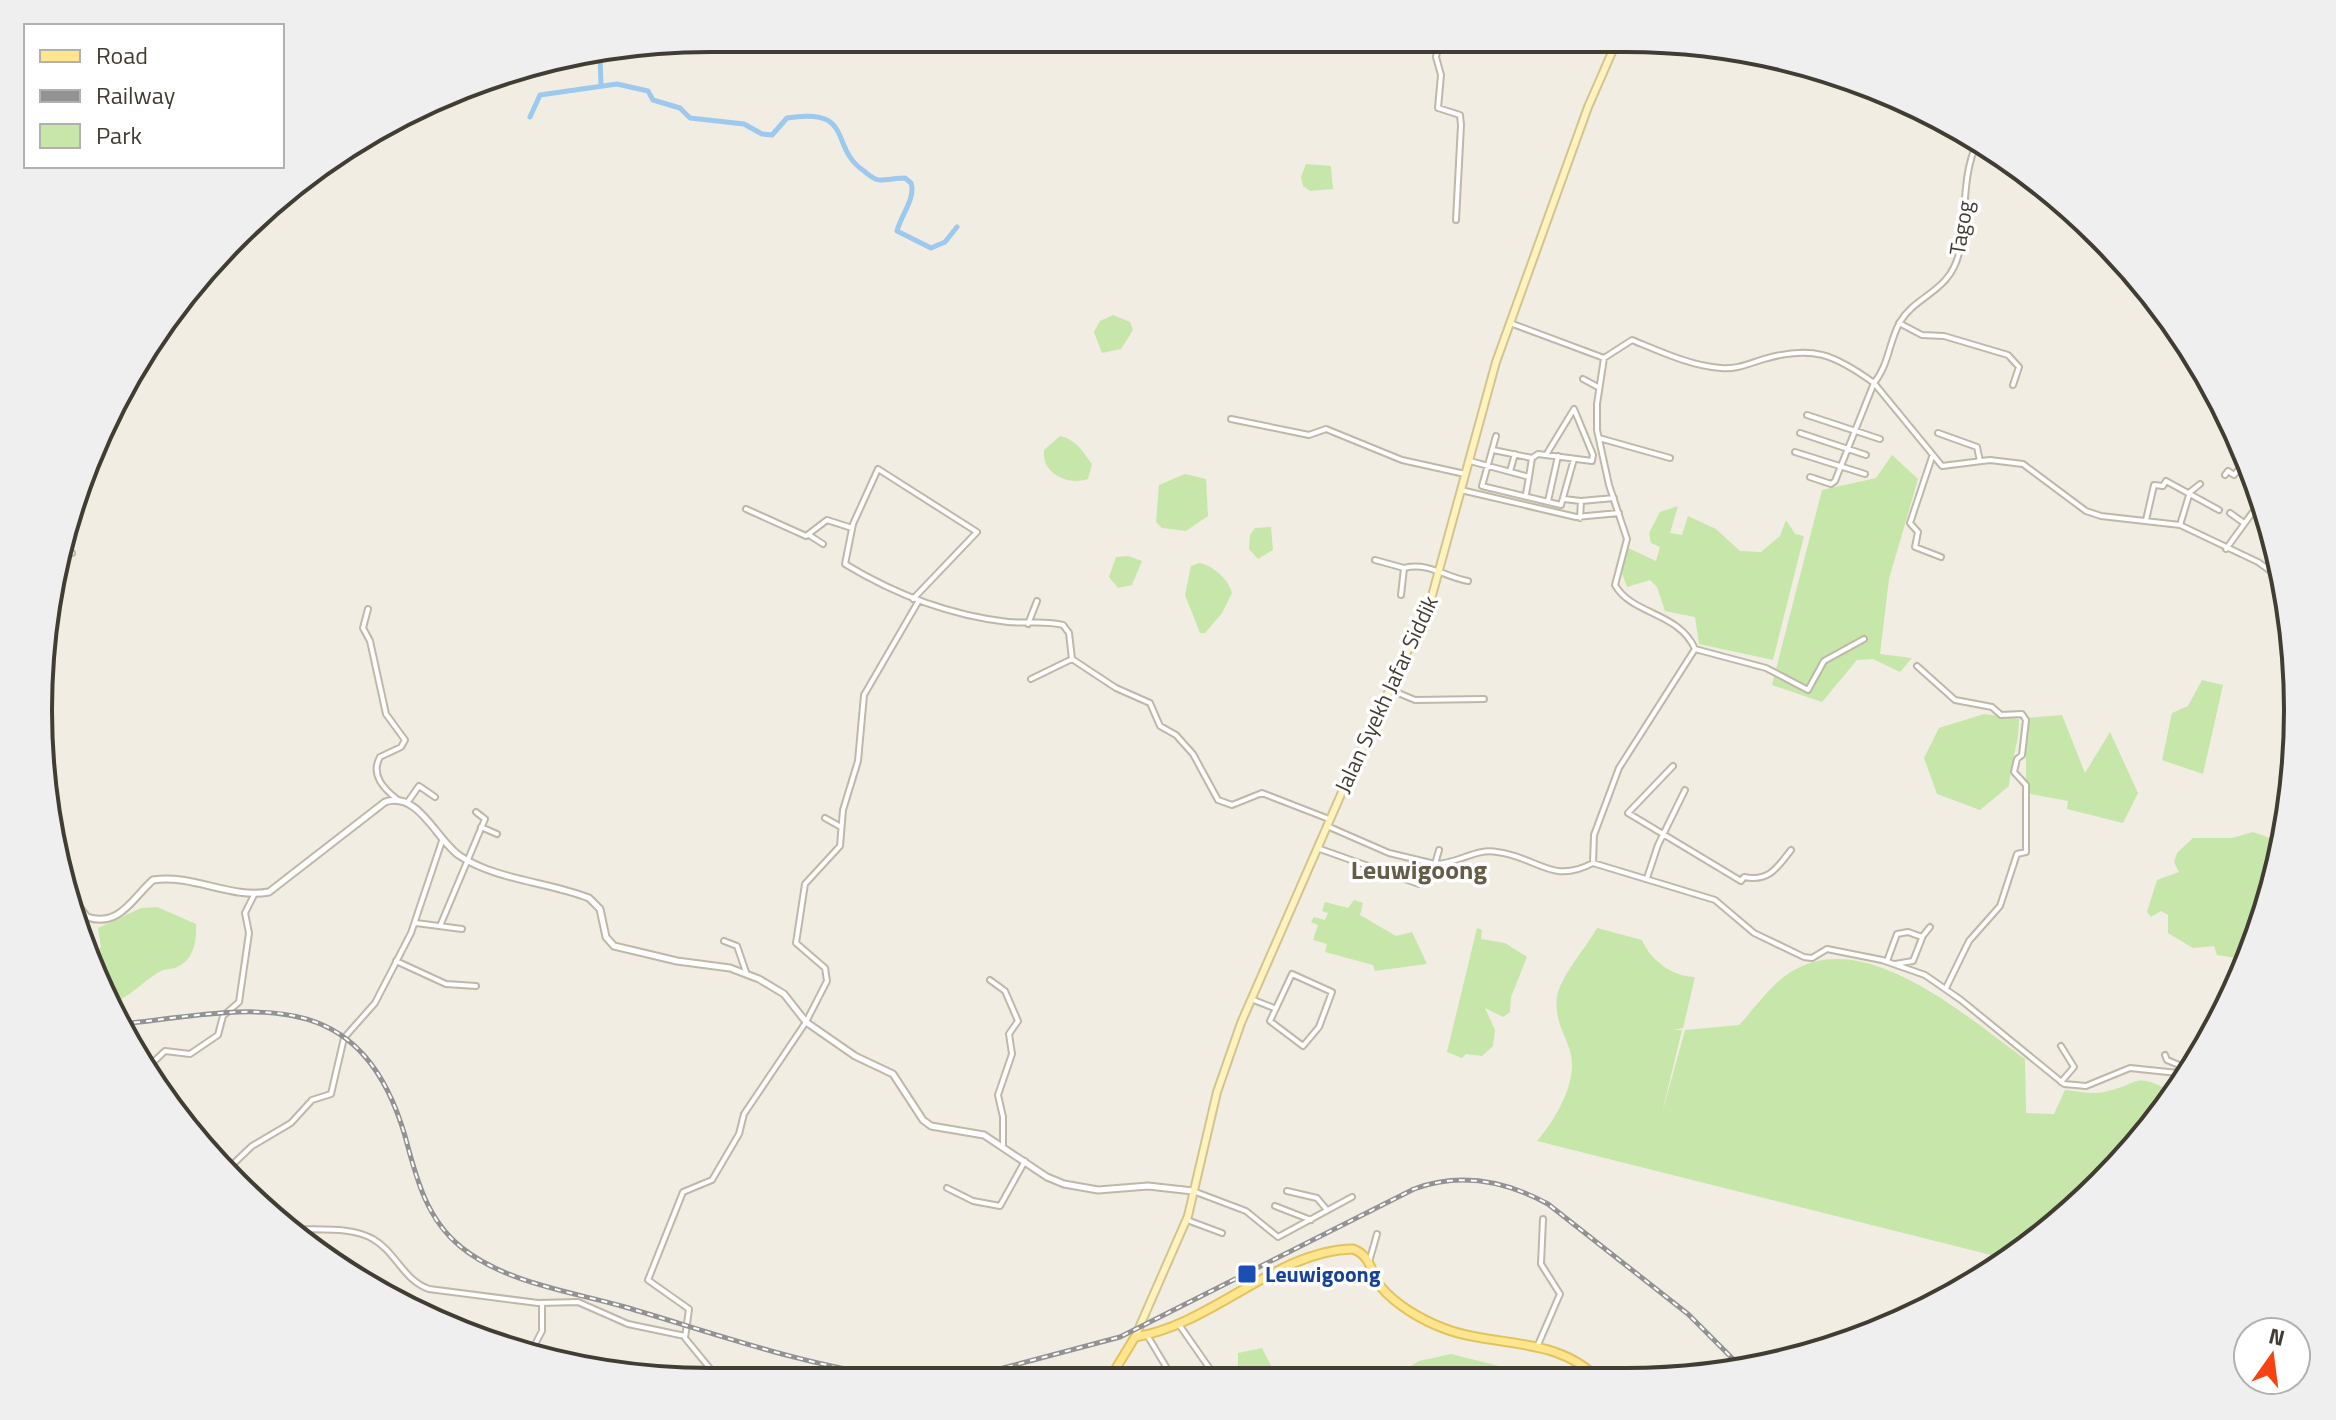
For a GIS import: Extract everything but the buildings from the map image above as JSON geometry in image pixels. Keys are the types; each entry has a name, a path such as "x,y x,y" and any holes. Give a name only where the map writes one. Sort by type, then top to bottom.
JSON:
{"main road":[{"name":"Jalan Syekh Jafar Siddik","path":"1135,1337 1187,1220 1223,1069 1251,999 1328,823 1423,621 1441,570 1468,460 1510,323 1588,107 1611,52"},
{"path":"1116,1368 1135,1337 1180,1326 1319,1255 1353,1249 1369,1262 1379,1284 1388,1294 1426,1320 1467,1336 1537,1347 1586,1368"}],"street":[{"path":"1439,52 1438,108 1460,115 1456,220"},
{"name":"Tagog","path":"1899,323 1946,281 1958,258 1975,152"},
{"path":"1510,323 1604,358"},
{"path":"1810,477 1831,484 1843,467 1874,383 1885,367 1899,323 1922,335 1948,337 2008,355 2019,364 2013,385"},
{"path":"1864,639 1824,661 1808,690 1766,668 1695,649 1663,615 1635,604 1617,589 1614,581 1627,542 1599,438 1598,387 1604,358 1632,340 1663,353 1722,368 1792,351 1812,351 1832,357 1874,383 1932,457 1948,467 1980,461 2023,464 2093,514 2180,525 2268,570"},
{"path":"1583,379 1598,387"},
{"path":"1493,450 1532,458 1546,455 1588,461 1593,458 1574,409 1546,455"},
{"path":"1807,415 1880,439"},
{"path":"1231,419 1309,435 1326,429 1400,460 1465,474"},
{"path":"1800,433 1866,455"},
{"path":"1938,433 1977,447 1980,461"},
{"path":"1496,436 1482,486 1561,505 1574,459"},
{"path":"1599,438 1670,458"},
{"path":"1795,452 1865,474"},
{"path":"1510,471 1515,454"},
{"path":"1548,501 1558,456"},
{"path":"1932,457 1910,523 1918,532 1915,547 1941,557"},
{"path":"1526,495 1532,458"},
{"path":"1468,460 1529,477"},
{"path":"685,1336 689,1309 649,1283 649,1274 662,1252 683,1192 712,1180 739,1134 744,1114 806,1022 829,978 825,968 796,943 801,896 808,879 840,846 841,827 857,769 864,695 916,600 972,540 976,529 878,469 852,528 845,564 916,600 966,616 1066,626 1072,659 1116,688 1150,703 1160,726 1176,735 1193,754 1218,800 1232,805 1262,793 1389,853 1435,864 1455,862 1479,851 1521,856 1555,872 1578,872 1593,863 1647,878 1715,900 1754,933 1804,957 1812,958 1827,949 1914,969 1946,988 2061,1082 2086,1086 2130,1068 2175,1073"},
{"path":"2225,475 2228,471 2234,475 2238,470"},
{"path":"2146,520 2155,484 2163,486 2168,481 2219,510"},
{"path":"2180,525 2190,492 2200,484"},
{"path":"1461,490 1580,518 1620,513"},
{"path":"1564,499 1614,498"},
{"path":"1580,518 1581,501"},
{"path":"746,509 809,535 823,544"},
{"path":"2226,549 2253,511"},
{"path":"2230,513 2244,523"},
{"path":"809,535 830,519 852,528"},
{"path":"1375,560 1404,568 1423,566 1441,570 1468,581"},
{"path":"1401,595 1404,568"},
{"path":"1028,624 1037,601"},
{"path":"368,609 363,628 370,641 385,709 405,740 401,747 380,757 376,768 382,787 420,813 442,841 468,861 589,898 600,909 606,937 614,946 677,961 746,972 784,994 806,1022 855,1056 893,1074 927,1124 975,1131 1003,1145 1052,1180 1087,1189 1148,1186 1193,1191 1246,1211 1278,1237 1352,1197"},
{"path":"1593,863 1594,835 1619,768 1695,649"},
{"path":"1031,679 1072,659"},
{"path":"1917,666 1956,701 1992,707 2001,715 2022,714 2026,720 2022,755 2017,759 2014,772 2026,785 2026,852 2016,856 2001,904 1992,919 1969,941 1946,988"},
{"path":"1391,690 1415,700 1484,699"},
{"path":"1673,766 1628,813 1741,881 1744,877 1759,880 1771,874 1791,850"},
{"path":"407,803 419,786 435,797"},
{"path":"1647,878 1663,834 1685,790"},
{"path":"84,914 97,920 119,914 153,880 181,878 254,895 275,890 385,802 398,800"},
{"path":"440,926 485,817 476,812"},
{"path":"825,818 841,827"},
{"path":"481,827 497,834"},
{"path":"234,1163 252,1146 291,1123 312,1100 331,1094 344,1038 375,1003 416,923 442,841"},
{"path":"1317,848 1417,884 1424,881 1435,864 1439,850"},
{"path":"154,1061 165,1051 190,1054 218,1035 223,1016 239,1002 249,933 245,913 254,895"},
{"path":"416,923 462,929"},
{"path":"1895,964 1911,963 1920,949 1922,937 1930,927"},
{"path":"1887,961 1897,934 1908,932 1922,937"},
{"path":"724,941 737,946 746,972"},
{"path":"396,961 446,984 476,986"},
{"path":"1292,974 1332,990 1319,1027 1303,1046 1271,1024 1274,1008 1292,974"},
{"path":"990,980 1005,991 1018,1021 1009,1034 1012,1054 998,1091 1003,1145"},
{"path":"1251,999 1274,1008"},
{"path":"2061,1046 2074,1067 2061,1082"},
{"path":"2165,1055 2167,1060 2179,1067"},
{"path":"947,1188 978,1202 1000,1206 1025,1161"},
{"path":"1287,1191 1317,1198 1327,1210"},
{"path":"1275,1206 1311,1220"},
{"path":"1537,1347 1560,1294 1541,1264 1543,1219"},
{"path":"1187,1220 1222,1233"},
{"path":"306,1230 367,1236 381,1245 415,1283 429,1289 542,1303 578,1302 628,1324 685,1336 710,1368"},
{"path":"1369,1262 1377,1234"},
{"path":"535,1344 542,1331 542,1303"},
{"path":"1180,1326 1209,1368"},
{"path":"1147,1335 1167,1368"}],"green space":[{"path":"1306,164 1331,166 1333,189 1310,191 1303,186 1301,177"},
{"path":"1113,315 1130,322 1133,330 1121,349 1102,353 1094,332 1100,321"},
{"path":"1060,436 1075,443 1092,464 1088,479 1065,479 1047,466 1044,450"},
{"path":"1892,455 1918,479 1889,579 1880,654 1912,658 1900,672 1873,659 1857,660 1822,702 1772,685 1822,490 1876,478"},
{"path":"1185,474 1206,479 1208,516 1186,531 1162,528 1156,522 1159,485"},
{"path":"1678,506 1670,533 1682,535 1688,516 1716,529 1740,551 1761,552 1780,536 1786,520 1795,534 1804,536 1773,660 1699,644 1695,617 1665,611 1657,587 1650,580 1627,587 1622,573 1626,547 1656,561 1660,547 1651,543 1649,533 1660,512"},
{"path":"1271,527 1273,550 1258,559 1249,549 1250,535 1255,528"},
{"path":"1128,556 1142,561 1132,585 1118,588 1109,577 1116,557"},
{"path":"1199,563 1219,574 1232,593 1222,613 1205,633 1200,633 1185,595 1191,566"},
{"path":"2202,680 2223,685 2203,774 2162,760 2172,713 2188,706"},
{"path":"1984,714 2019,719 2019,728 2009,786 1980,810 1937,794 1924,758 1939,728"},
{"path":"2062,715 2085,773 2110,732 2138,793 2123,823 2067,809 2068,801 2026,793 2026,718"},
{"path":"2253,832 2271,840 2262,880 2236,958 2217,955 2214,946 2193,948 2168,933 2168,915 2161,911 2151,917 2147,912 2157,880 2179,872 2174,862 2177,853 2193,838 2232,838"},
{"path":"1354,900 1363,903 1360,915 1396,936 1412,932 1427,964 1375,971 1373,965 1325,952 1327,944 1313,940 1318,925 1311,922 1314,917 1325,920 1328,913 1322,911 1325,902 1348,908"},
{"path":"157,907 196,924 195,943 191,955 183,964 159,972 120,1000 98,951 101,947 98,928 141,908"},
{"path":"1477,928 1482,930 1481,939 1505,943 1527,957 1511,997 1510,1012 1503,1017 1485,1008 1495,1030 1493,1046 1482,1056 1466,1054 1462,1058 1447,1052"},
{"path":"1597,928 1642,940 1663,966 1695,977 1683,1028 1673,1030 1682,1030 1661,1117 1685,1030 1739,1025 1788,974 1824,960 1855,960 1886,969 1947,1002 2025,1059 2026,1113 2054,1114 2065,1090 2100,1093 2138,1081 2151,1082 2164,1088 2121,1144 2091,1175 2060,1205 1994,1256 1537,1141 1558,1111 1571,1075 1570,1051 1556,1005 1559,989"},
{"path":"1262,1348 1272,1368 1238,1368 1238,1353"},
{"path":"1451,1354 1507,1368 1407,1368 1419,1361"}],"waterway":[{"path":"600,62 601,85"},
{"path":"530,117 540,95 617,84 648,91 653,100 680,108 690,118 744,124 762,134 772,135 787,118 823,118 838,131 853,161 870,176 880,180 905,178 911,183 910,201 897,231 931,248 945,242 957,227"}],"railway":[{"path":"132,1023 255,1012 294,1016 329,1028 359,1050 385,1086 405,1136 418,1182 431,1210 449,1236 479,1259 540,1285 759,1348 842,1368"},
{"path":"1003,1368 1120,1337 1414,1189 1466,1180 1499,1185 1548,1204 1688,1314 1733,1359"}],"place":[{"name":"Leuwigoong","path":"1247,1274"}],"district":[{"name":"Leuwigoong","path":"1419,869"}]}
